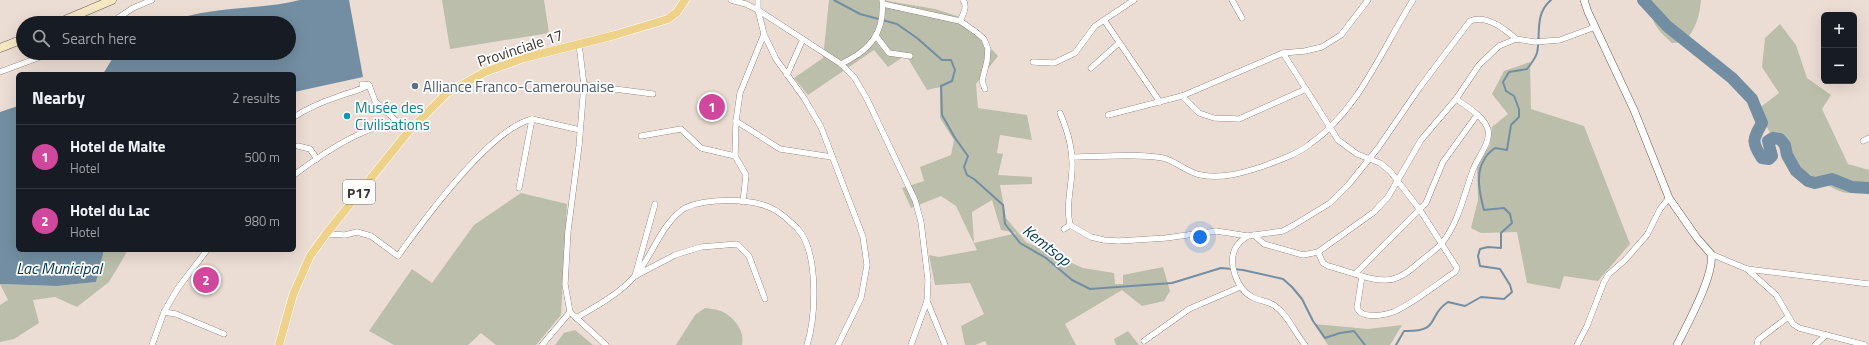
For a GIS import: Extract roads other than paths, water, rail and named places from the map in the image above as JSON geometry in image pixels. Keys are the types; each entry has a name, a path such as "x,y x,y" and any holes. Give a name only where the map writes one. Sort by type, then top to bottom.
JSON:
{"main road":[{"path":"74,16 112,0"},
{"name":"Provinciale 17","path":"279,345 285,318 301,274 326,234 408,132 447,93 470,79 524,58 668,19 677,12 686,1"},
{"path":"0,48 16,42"}],"street":[{"path":"121,16 133,8 152,0"},
{"path":"731,0 746,4 758,10 841,64 854,77 868,99 915,200 921,222 928,280 927,301 914,331 911,345"},
{"path":"758,0 758,10 764,34 776,59 804,98 821,127 863,237 868,265 861,298 838,345"},
{"path":"960,21 966,3 963,0"},
{"path":"1033,62 1054,62 1075,53 1089,32 1134,0"},
{"path":"1232,0 1242,18"},
{"path":"1108,116 1182,96 1283,53 1305,51 1322,47 1341,35 1368,0"},
{"path":"1072,157 1150,156 1165,158 1184,169 1201,175 1221,176 1241,174 1295,153 1310,145 1330,129 1368,78 1413,0"},
{"path":"1584,0 1634,110 1669,198 1697,238 1711,254 1747,269 1869,284"},
{"path":"841,64 856,57 866,49 876,36 881,22 882,2 960,21 984,39 988,49 987,61 982,81 985,90"},
{"path":"1070,225 1091,237 1119,241 1148,240 1216,231 1251,235 1283,231 1314,215 1339,196 1369,158 1470,21 1476,18 1483,19 1501,27 1516,39"},
{"path":"1104,20 1160,102"},
{"path":"1251,235 1264,244 1303,255 1318,252 1374,212 1388,196 1421,140 1456,99 1479,65 1489,54 1505,42 1516,39 1535,42 1560,40 1595,27"},
{"path":"744,202 746,175 735,156 736,121 740,93 764,34"},
{"path":"876,36 889,53 910,56"},
{"path":"787,75 803,39"},
{"path":"1091,68 1119,43"},
{"path":"580,44 584,85 568,231 565,284 570,312 606,345"},
{"path":"1283,53 1338,140 1357,154 1369,158 1390,171 1420,210 1456,264 1457,268 1455,272 1393,312 1381,315 1362,315 1357,308 1362,276"},
{"path":"0,72 32,60"},
{"path":"362,84 369,85"},
{"path":"369,85 375,101 408,132"},
{"path":"296,116 314,106 339,96 355,92 369,85"},
{"path":"584,85 653,94"},
{"path":"1182,96 1199,113 1214,118 1239,119 1306,89"},
{"path":"1318,252 1323,263 1379,281 1393,279 1405,273 1441,243 1455,221 1469,185 1472,171 1487,139 1488,133 1486,125 1477,115 1456,99"},
{"path":"1060,112 1071,143 1072,157 1068,199 1070,225"},
{"path":"1356,273 1426,203 1443,162 1477,115"},
{"path":"326,234 345,235 357,232 371,236 398,256 430,212 491,144 525,121 532,120 580,130"},
{"path":"519,188 532,120"},
{"path":"736,121 780,149 832,157"},
{"path":"296,174 317,159 362,133 384,126 401,126"},
{"path":"641,136 682,129 701,148 735,156"},
{"path":"1862,142 1869,138"},
{"path":"298,146 310,149 317,159"},
{"path":"1577,345 1587,326 1604,282 1609,274 1625,260 1647,235 1660,209 1669,198"},
{"path":"635,276 669,223 684,209 702,202 744,202 771,208 787,218 803,234 810,254 813,279 812,308 807,345"},
{"path":"635,276 655,204"},
{"path":"1064,229 1070,225"},
{"path":"1251,235 1240,242 1235,250 1233,271 1240,287 1252,297 1275,305 1282,312 1305,345"},
{"path":"576,318 608,299 635,276 675,255 700,247 737,244 749,256 765,299"},
{"path":"152,345 164,312 178,288 205,252"},
{"path":"1677,345 1711,267 1711,254"},
{"path":"1747,269 1776,295 1788,317 1793,324 1799,328 1865,345"},
{"path":"1144,341 1189,308 1240,287"},
{"path":"927,301 945,345"},
{"path":"164,312 176,314 224,334"},
{"path":"542,345 570,312"},
{"path":"1757,345 1758,340 1788,317"},
{"path":"1815,345 1826,335"}],"water":[{"path":"300,0 349,0 363,77 296,92 296,72 104,72 112,60 296,60 296,16 187,16 200,13"},
{"name":"Lac Municipal","path":"16,107 16,252 104,252 96,282 57,286 0,284 0,112"}],"waterway":[{"name":"Kemtsop","path":"834,0 860,14 897,24 917,38 942,60 951,60 955,70 952,81 941,86 942,115 955,138 968,156 964,167 967,175 974,179 1003,205 1005,224 1020,243 1046,258 1072,280 1090,289 1172,283 1221,268 1243,270 1283,279 1302,299 1313,321 1325,338 1340,333 1354,331 1365,345"},
{"name":"Kemtsop","path":"1396,345 1404,331 1416,331 1429,326 1441,307 1448,302 1465,306 1481,297 1504,299 1512,292 1510,285 1500,269 1480,266 1478,256 1480,249 1488,247 1501,248 1501,233 1512,223 1510,214 1504,208 1484,210 1479,178 1481,166 1489,153 1495,148 1507,150 1511,125 1519,117 1519,109 1514,96 1506,91 1503,82 1509,72 1527,69 1534,59 1537,53 1540,18 1542,12 1551,0"},
{"path":"1643,0 1667,26 1732,78 1752,99 1762,123 1754,140 1756,148 1762,158 1769,159 1772,156 1768,141 1773,138 1780,139 1785,145 1787,155 1796,171 1808,181 1815,183 1832,179 1852,187 1869,188"}],"place":[{"name":"Alliance Franco-Camerounaise","path":"415,86"},
{"name":"Hotel de Malte","path":"712,107"},
{"name":"Musée des Civilisations","path":"347,116"},
{"name":"Hotel du Lac","path":"206,280"}]}
